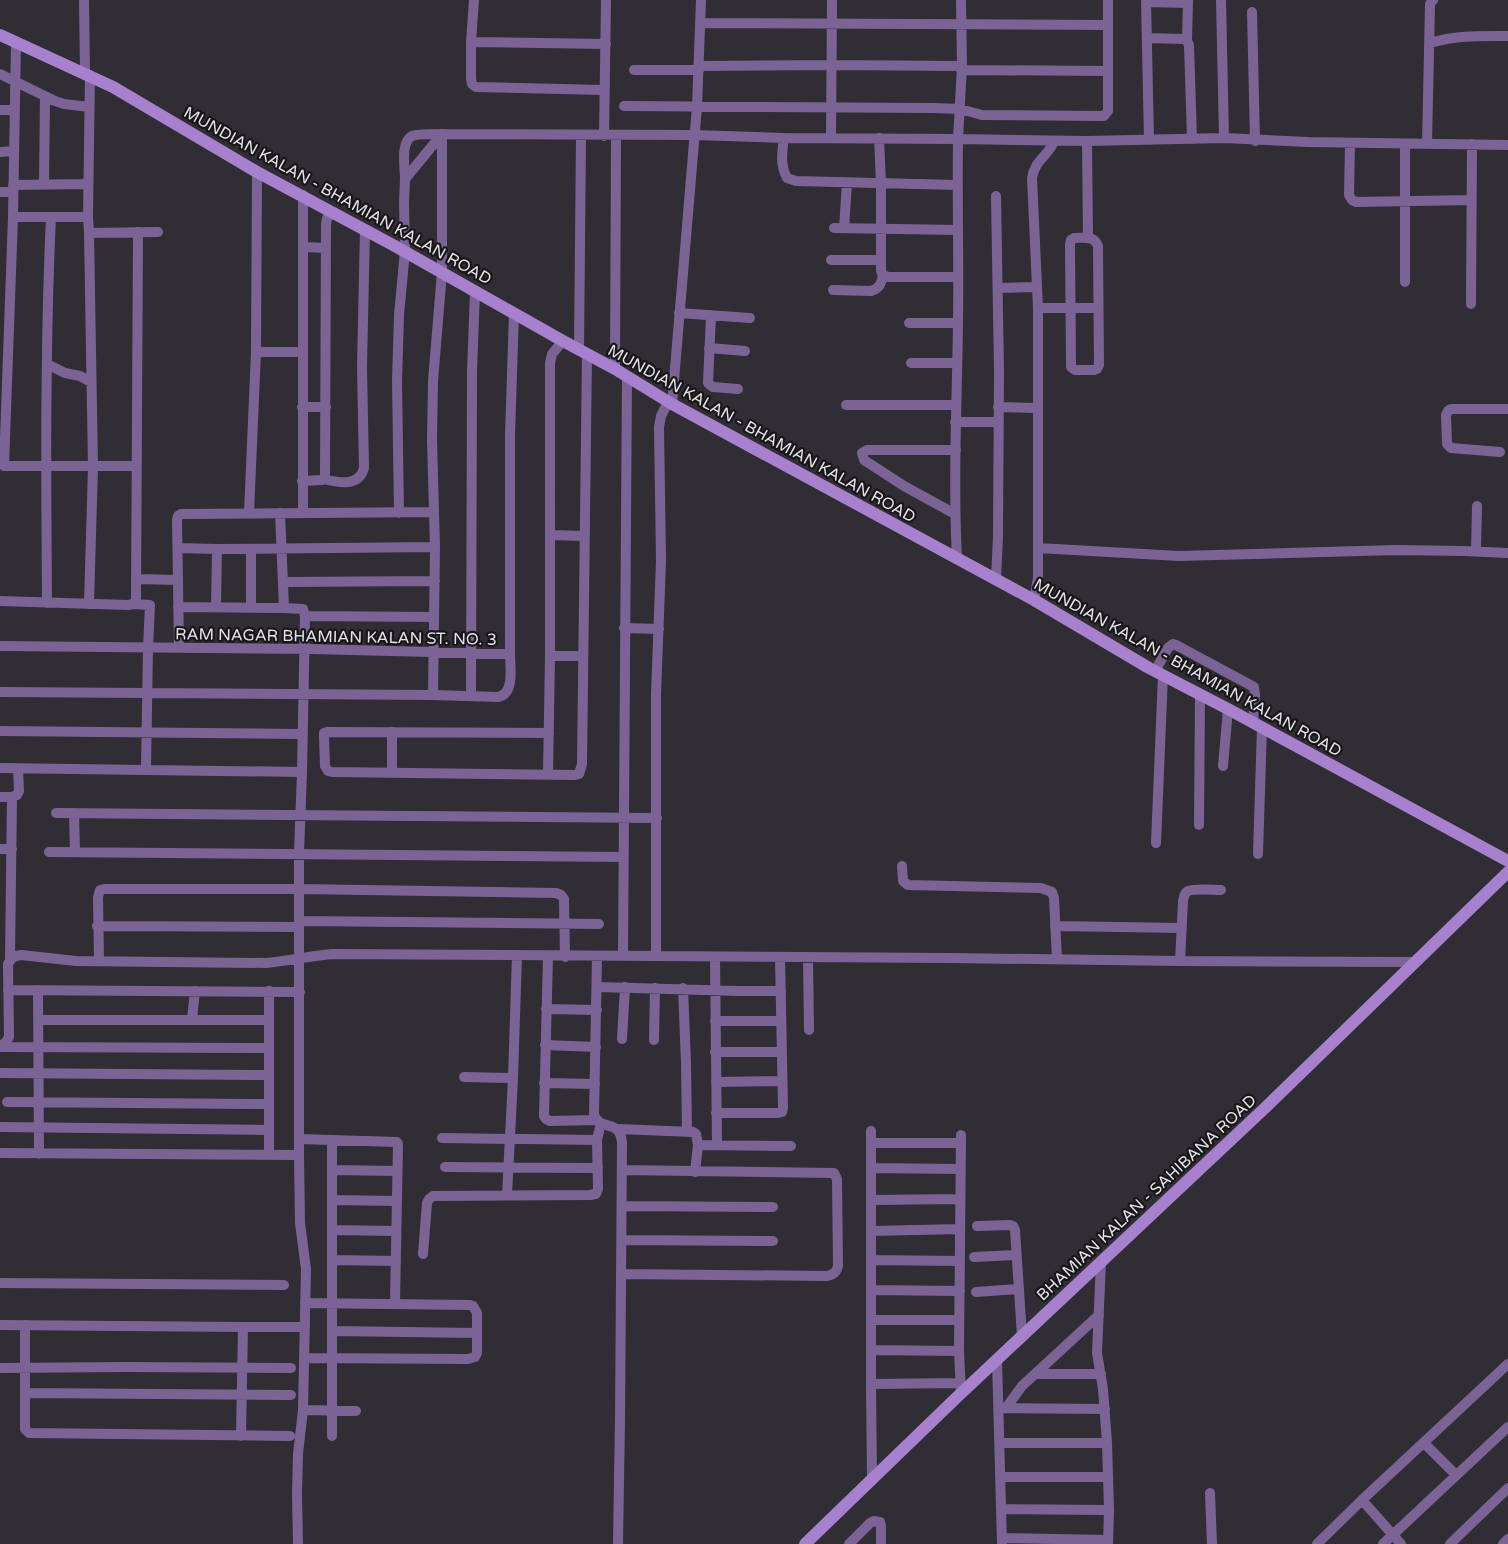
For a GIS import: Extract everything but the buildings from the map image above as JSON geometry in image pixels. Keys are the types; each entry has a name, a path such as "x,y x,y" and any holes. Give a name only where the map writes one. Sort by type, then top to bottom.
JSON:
{"street":[{"path":"84,0 89,107 88,217 93,467 91,572 88,604"},
{"path":"474,0 471,78 472,84 476,87 604,90"},
{"path":"606,0 604,90 610,136 615,369"},
{"path":"656,956 656,694 661,561 659,427 661,416 670,403 675,374 697,107 701,0"},
{"path":"831,138 832,0"},
{"path":"957,559 954,514 958,323 957,185 962,68 961,0"},
{"path":"624,106 933,108 960,110 982,115 1104,116 1108,111 1108,0"},
{"path":"1221,0 1224,138"},
{"path":"1427,144 1430,4 1433,0"},
{"path":"1149,140 1146,1 1188,2 1187,41 1190,45 1192,139"},
{"path":"1252,12 1255,141"},
{"path":"700,24 1108,25"},
{"name":"MUNDIAN KALAN - BHAMIAN KALAN ROAD","path":"0,35 87,74 165,116 257,172 405,251 615,369 670,403 996,579 1159,673 1508,861"},
{"path":"1430,43 1468,35 1508,36"},
{"path":"1147,38 1187,41"},
{"path":"16,42 12,236 5,277 2,466 136,466"},
{"path":"471,42 606,44"},
{"path":"634,70 831,65 1108,71"},
{"path":"0,74 64,104 89,107"},
{"path":"44,184 45,96"},
{"path":"0,110 14,110"},
{"path":"405,179 442,134"},
{"path":"433,695 435,547 432,440 433,381 442,272 442,134"},
{"path":"399,513 397,381 399,315 405,251 404,148 406,141 416,135 694,135 1054,141 1224,138 1255,141 1508,145"},
{"path":"549,733 329,731 325,732 324,736 325,766 328,771 575,775 581,770 584,536 581,136"},
{"path":"784,138 783,171 787,178 796,181 957,185"},
{"path":"832,290 871,291 881,285 883,276 881,271 879,138"},
{"path":"1034,600 1038,578 1038,308 1032,178 1038,161 1052,148 1054,141"},
{"path":"1087,141 1088,237"},
{"path":"1350,143 1349,195 1356,202 1472,200"},
{"path":"1405,144 1405,282"},
{"path":"1471,304 1472,144"},
{"path":"0,152 14,151"},
{"path":"249,513 256,352 257,172"},
{"path":"0,192 44,184 88,183"},
{"path":"847,183 839,228 958,230"},
{"path":"303,195 303,513"},
{"path":"996,196 998,288 996,579"},
{"path":"324,479 327,218 334,212"},
{"path":"12,217 88,217"},
{"path":"47,603 47,364 51,217"},
{"path":"302,481 324,479 341,483 349,482 357,479 364,468 362,367 365,229"},
{"path":"133,604 136,600 138,232"},
{"path":"89,233 158,232"},
{"path":"0,236 12,236"},
{"path":"1088,237 1096,241 1098,246 1099,365 1097,369 1075,370 1071,368 1070,308 1071,240 1088,237"},
{"path":"303,247 326,248"},
{"path":"831,260 882,260"},
{"path":"883,276 958,277"},
{"path":"998,288 1037,287"},
{"path":"471,696 472,394 476,291"},
{"path":"1038,308 1098,308"},
{"path":"679,313 750,318"},
{"name":"RAM NAGAR BHAMIAN KALAN ST. NO. 3","path":"0,646 510,654 510,435 514,314"},
{"path":"711,315 708,383 713,387 738,388"},
{"path":"909,323 958,323"},
{"path":"548,774 550,363 552,354 562,341"},
{"path":"709,348 745,351"},
{"path":"256,352 302,352"},
{"path":"911,363 957,363"},
{"path":"47,364 91,382"},
{"path":"623,956 622,817 627,376"},
{"path":"846,405 955,405"},
{"path":"302,407 326,407"},
{"path":"998,407 1038,408"},
{"path":"1500,452 1448,447 1446,416 1451,409 1508,409"},
{"path":"956,422 998,422"},
{"path":"954,514 864,460 861,453 867,450 956,450"},
{"path":"1476,551 1477,506"},
{"path":"179,648 177,519 181,514 434,512"},
{"path":"280,513 284,608"},
{"path":"550,536 584,536"},
{"path":"178,548 435,547"},
{"path":"1038,548 1179,556 1396,550 1476,551 1508,554"},
{"path":"216,607 217,549"},
{"path":"251,549 251,608"},
{"path":"136,579 178,580"},
{"path":"283,582 435,581"},
{"path":"0,601 150,605 146,769"},
{"path":"178,607 303,609 305,616 299,853 299,1155 300,1223 306,1269 303,1410 297,1484 298,1544"},
{"path":"305,616 434,617"},
{"path":"624,628 659,629"},
{"path":"1156,843 1159,673 1170,645 1176,645 1254,687 1257,725 1258,854"},
{"path":"0,692 498,697 508,692 510,654"},
{"path":"550,656 583,656"},
{"path":"1199,825 1200,694"},
{"path":"1222,766 1228,709"},
{"path":"0,731 303,734"},
{"path":"392,732 392,772"},
{"path":"0,768 302,772"},
{"path":"0,797 17,795 19,791 18,769"},
{"path":"0,1047 9,1037 8,964 10,959 5,934 6,893 12,849 12,797"},
{"path":"56,813 657,818"},
{"path":"74,813 75,852"},
{"path":"0,849 12,849"},
{"path":"49,852 623,857"},
{"path":"902,866 903,881 908,885 1052,892 1057,959"},
{"name":"BHAMIAN KALAN - SAHIBANA ROAD","path":"805,1544 960,1389 996,1360 1266,1107 1508,872"},
{"path":"99,961 99,893 104,889 556,893 564,899 565,957"},
{"path":"1180,961 1184,895 1188,891 1221,890"},
{"path":"98,926 599,924"},
{"path":"1055,926 1182,928"},
{"path":"10,959 21,955 76,961 266,963 332,954 1416,962"},
{"path":"507,1195 517,955"},
{"path":"548,956 544,1083 546,1119 599,1122 618,1129 693,1132 696,1134 698,1145 695,1172"},
{"path":"423,1254 427,1203 432,1196 596,1194 598,1190 599,1122 594,1115 597,957"},
{"path":"714,957 717,1145"},
{"path":"716,1113 782,1112 780,957"},
{"path":"808,957 809,1030"},
{"path":"597,987 781,991"},
{"path":"622,1039 625,987"},
{"path":"654,1040 655,988"},
{"path":"682,988 687,1132"},
{"path":"8,990 300,992"},
{"path":"38,990 39,1154"},
{"path":"192,1019 195,991"},
{"path":"268,1154 269,992"},
{"path":"546,1009 597,1010"},
{"path":"39,1020 269,1020"},
{"path":"715,1021 781,1021"},
{"path":"545,1045 596,1047"},
{"path":"0,1047 268,1048"},
{"path":"715,1052 782,1052"},
{"path":"0,1073 269,1075"},
{"path":"464,1077 513,1078"},
{"path":"716,1082 782,1081"},
{"path":"544,1083 595,1084"},
{"path":"7,1102 269,1104"},
{"path":"0,1127 269,1130"},
{"path":"618,1129 622,1142 618,1544"},
{"path":"871,1131 872,1478"},
{"path":"442,1138 597,1140"},
{"path":"299,1139 397,1142 395,1304"},
{"path":"871,1143 960,1139 960,1389 871,1384"},
{"path":"332,1140 332,1436"},
{"path":"698,1145 790,1146"},
{"path":"0,1153 299,1155"},
{"path":"445,1167 598,1168"},
{"path":"871,1168 960,1169"},
{"path":"332,1170 397,1171"},
{"path":"621,1274 827,1276 834,1274 838,1266 837,1179 834,1173 622,1170"},
{"path":"333,1200 397,1201"},
{"path":"871,1200 960,1200"},
{"path":"622,1206 773,1207"},
{"path":"977,1226 1010,1225 1015,1230 1022,1336"},
{"path":"871,1230 960,1229"},
{"path":"333,1230 396,1231"},
{"path":"622,1240 773,1241"},
{"path":"974,1257 1016,1255"},
{"path":"333,1260 396,1261"},
{"path":"871,1260 960,1261"},
{"path":"996,1360 1002,1408 999,1443 1002,1541 1108,1542 1107,1443 1097,1353 1101,1262"},
{"path":"0,1283 284,1285"},
{"path":"976,1292 1019,1289"},
{"path":"871,1290 960,1291"},
{"path":"304,1358 472,1359 477,1353 477,1313 470,1305 305,1303"},
{"path":"1002,1408 1022,1386 1099,1315"},
{"path":"871,1320 959,1320"},
{"path":"0,1325 305,1327"},
{"path":"25,1325 26,1432 290,1436"},
{"path":"241,1436 243,1327"},
{"path":"333,1331 477,1333"},
{"path":"871,1350 959,1351"},
{"path":"1317,1544 1508,1364"},
{"path":"0,1368 291,1368"},
{"path":"1035,1374 1101,1374"},
{"path":"25,1393 291,1395"},
{"path":"1002,1408 1105,1409"},
{"path":"303,1410 356,1411"},
{"path":"1383,1544 1508,1427"},
{"path":"999,1443 1107,1443"},
{"path":"1424,1443 1456,1475"},
{"path":"1000,1477 1108,1477"},
{"path":"1450,1544 1508,1488"},
{"path":"1210,1493 1212,1544"},
{"path":"1362,1500 1401,1544"},
{"path":"1001,1509 1109,1510"},
{"path":"849,1544 870,1523 877,1521 881,1526 881,1544"},
{"path":"1503,1544 1508,1539"}]}
